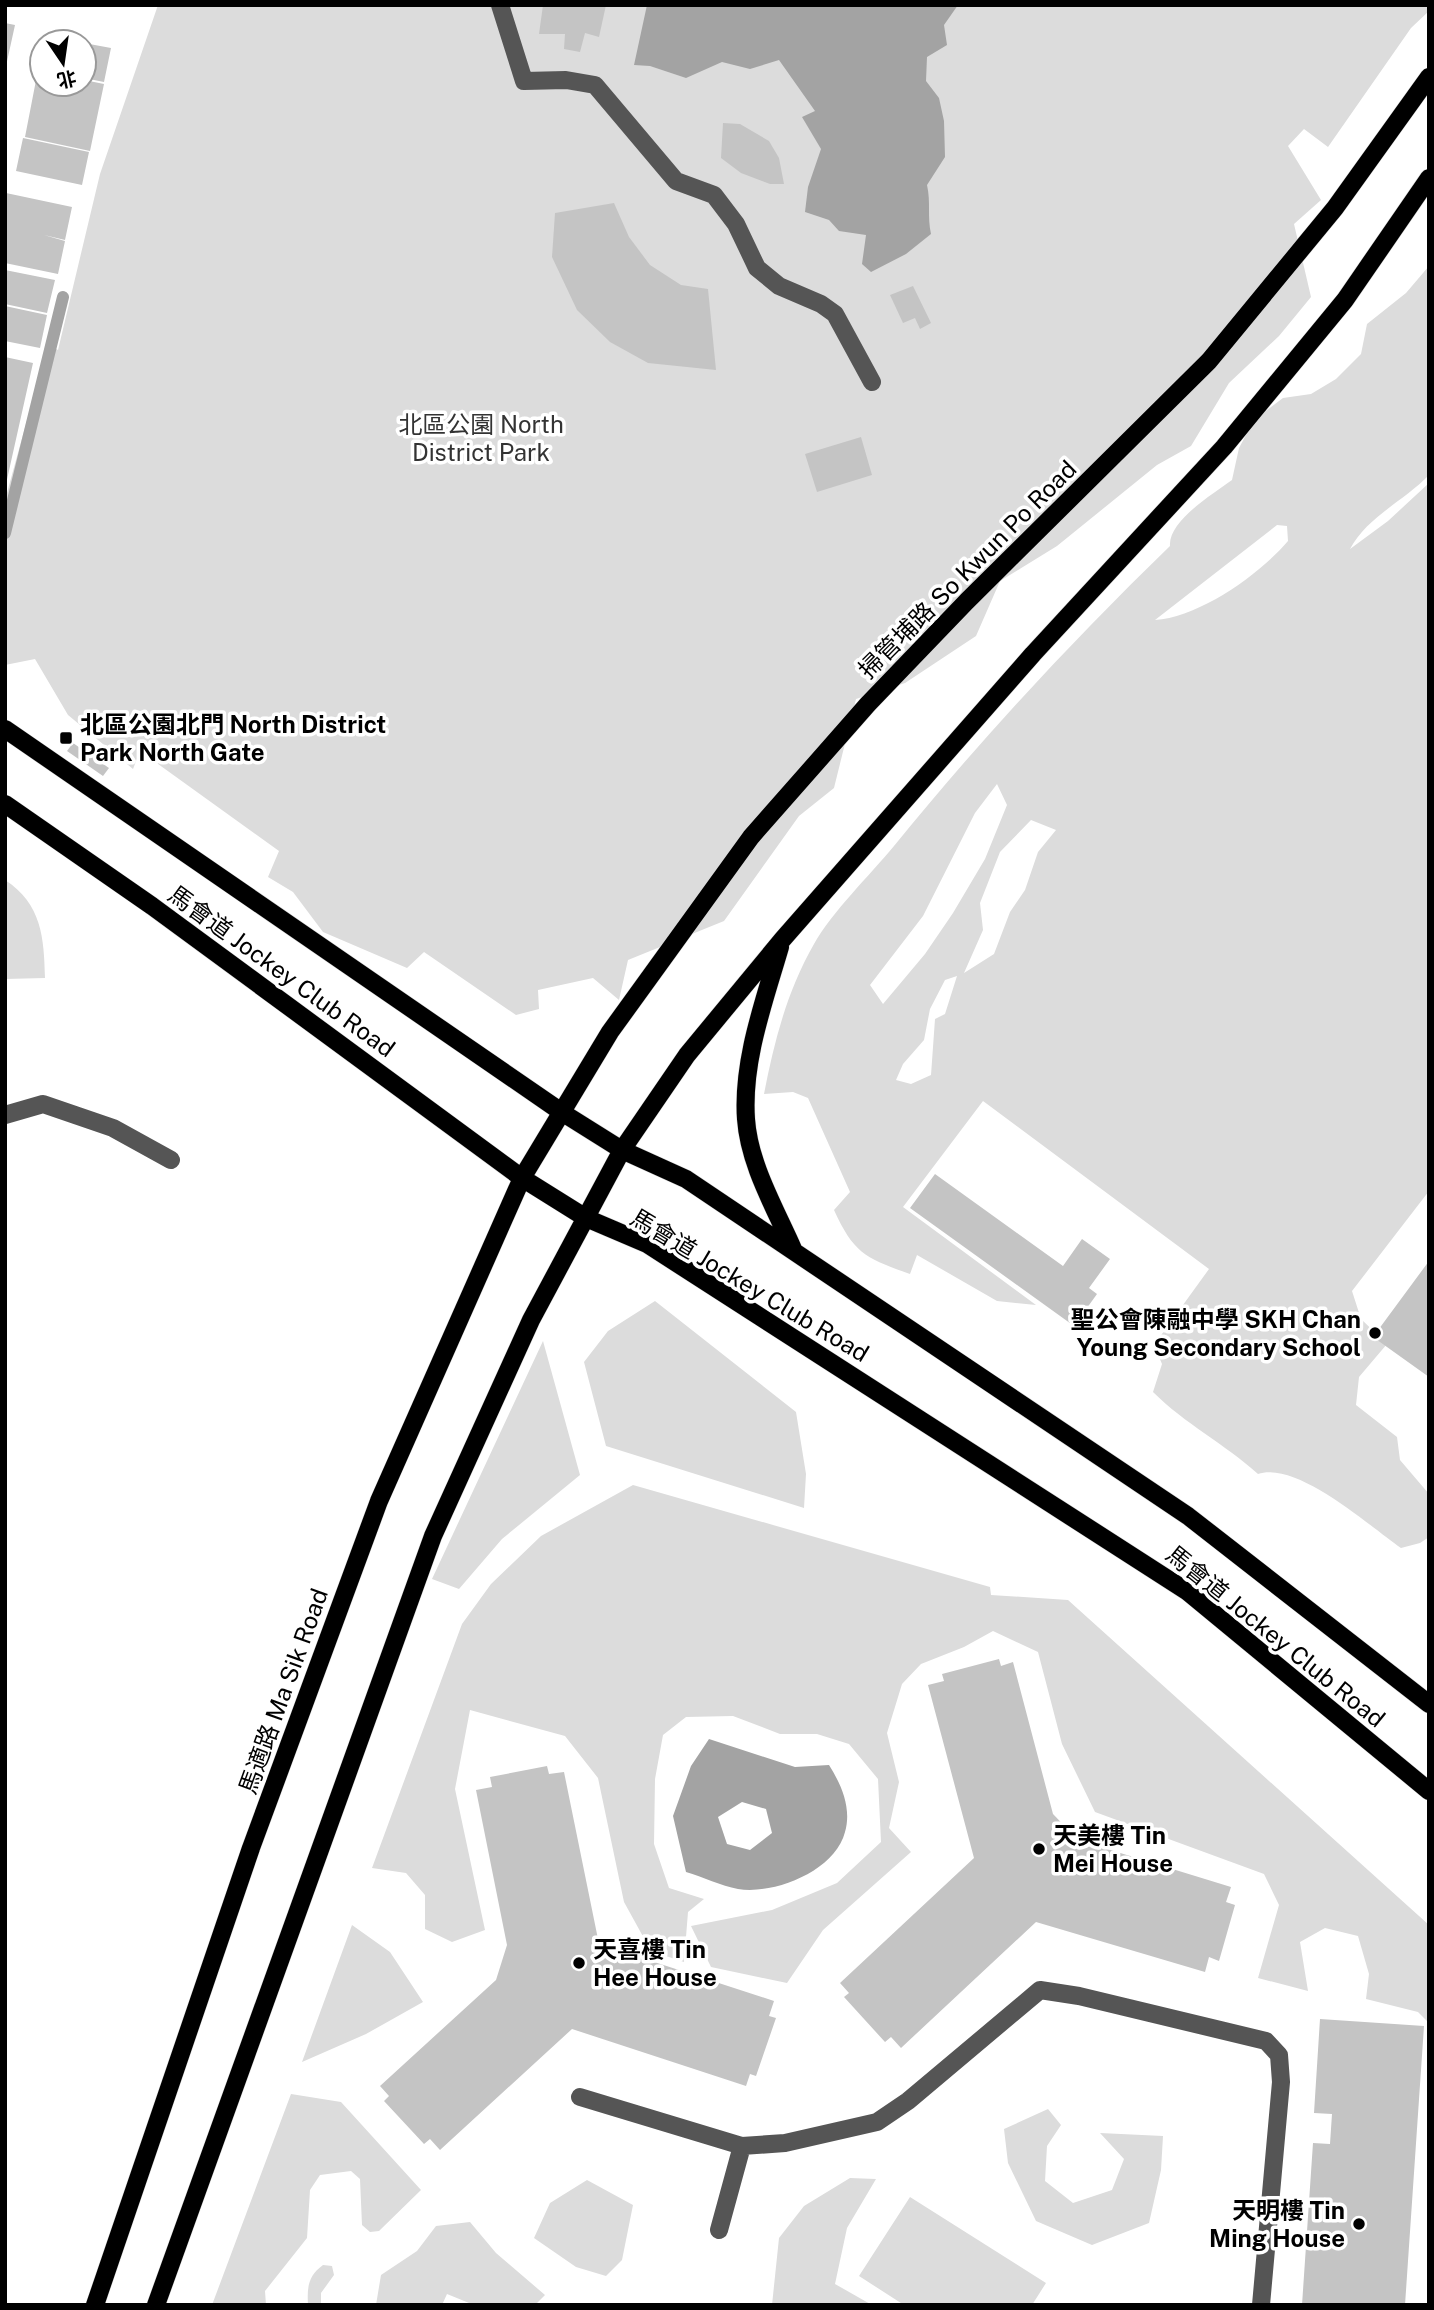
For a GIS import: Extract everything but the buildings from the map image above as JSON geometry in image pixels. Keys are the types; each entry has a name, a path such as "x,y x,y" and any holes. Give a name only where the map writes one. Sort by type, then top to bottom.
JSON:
{"main road":[{"name":"掃管埔路 So Kwun Po Road","path":"563,1113 610,1032 751,837 868,704 931,638 1209,361 1335,208 1429,77"},
{"path":"156,2305 433,1536 531,1320 622,1150 687,1055 782,940 1033,654 1199,477 1345,300 1429,178"},
{"name":"馬會道 Jockey Club Road","path":"5,729 563,1113 622,1150 686,1179 1188,1516 1429,1704"},
{"name":"馬會道 Jockey Club Road","path":"5,804 152,906 522,1178 586,1217 647,1244 1137,1557 1230,1624 1429,1791"},
{"path":"782,940 752,1045 746,1119 758,1170 793,1249"},
{"name":"馬適路 Ma Sik Road","path":"95,2305 251,1848 379,1501 522,1178 563,1113"}],"street":[{"path":"500,5 524,81 566,80 595,85 676,181 714,195 736,224 757,268 779,286 821,303 835,314 872,382"},
{"path":"5,1115 43,1104 113,1128 171,1160"},
{"path":"580,2097 742,2146 785,2143 877,2122 908,2101 1040,1990 1079,1996 1266,2041 1279,2055 1281,2082 1261,2305"},
{"path":"719,2230 742,2146"}],"green space":[{"name":"北區公園 North District Park","path":"158,5 1429,5 1429,11 1411,28 1328,147 1304,129 1288,146 1321,200 1294,224 1311,297 1279,336 1229,383 1191,446 1157,465 1057,546 1000,581 976,636 905,683 856,699 834,788 799,816 724,921 628,960 619,1000 593,978 538,990 539,1009 516,1015 424,952 407,968 323,932 293,892 268,877 279,851 140,751 133,769 68,715 35,659 5,665 5,500 48,344 58,350 100,174"},
{"path":"1429,266 1429,475 1376,518 1350,549 1388,521 1429,483 1429,1191 1352,1291 1361,1319 1387,1344 1359,1377 1356,1405 1397,1437 1400,1460 1429,1494 1429,1537 1420,1543 1401,1548 1352,1511 1312,1486 1274,1473 1258,1474 1153,1392 1162,1364 1154,1345 1209,1269 983,1101 903,1207 1036,1305 997,1301 917,1255 910,1274 863,1252 848,1236 834,1210 850,1192 808,1098 793,1092 764,1094 789,998 814,944 831,919 1028,692 1170,546 1176,527 1184,518 1232,480 1239,448 1254,420 1283,398 1311,394 1336,379 1361,354 1367,324 1406,293","holes":["1277,525 1287,526 1288,541 1245,580 1209,603 1172,617 1155,620","997,784 1007,805 985,859 925,954 883,1004 870,985 923,916 975,813","1031,820 1056,830 1038,852 1025,890 1010,912 994,954 964,973 983,930 980,903 1000,852","957,976 945,1014 935,1019 931,1075 911,1084 896,1080 903,1064 924,1040 930,1009 945,980"]},
{"path":"5,880 17,889 34,911 42,936 45,978 5,979"},
{"path":"655,1301 796,1412 806,1474 804,1508 606,1446 584,1362 608,1331"},
{"path":"543,1341 580,1475 502,1539 459,1589 432,1579"},
{"path":"633,1485 990,1587 991,1595 1068,1600 1429,1925 1429,2023 1418,2012 1366,1999 1369,1974 1358,1936 1325,1928 1300,1942 1308,1991 1258,1978 1279,1905 1264,1874 1095,1812 1062,1744 1038,1652 993,1631 964,1647 921,1664 902,1684 887,1733 899,1782 889,1828 911,1852 823,1930 787,1983 711,1967 691,1926 772,1910 837,1883 881,1842 878,1779 849,1744 817,1734 780,1734 733,1716 686,1717 663,1735 655,1779 654,1844 669,1888 704,1899 688,1912 684,1962 651,1951 624,1902 598,1778 565,1736 470,1710 455,1789 485,1930 452,1942 425,1929 425,1895 406,1873 372,1868 462,1624 491,1584 541,1536"},
{"path":"352,1925 390,1952 423,2002 366,2034 302,2062"},
{"path":"291,2094 341,2102 421,2190 379,2231 370,2232 362,2225 360,2179 351,2171 320,2175 310,2190 307,2238 265,2291 266,2305 212,2305"},
{"path":"1048,2109 1061,2125 1047,2146 1045,2181 1073,2203 1112,2190 1124,2159 1100,2133 1163,2136 1161,2170 1149,2223 1092,2245 1036,2221 1008,2163 1004,2129"},
{"path":"850,2178 876,2179 847,2228 835,2284 872,2305 772,2305 779,2238 804,2206"},
{"path":"587,2180 633,2205 622,2260 606,2276 576,2267 534,2238 550,2203"},
{"path":"910,2197 1046,2283 1032,2305 904,2305 859,2276"},
{"path":"470,2222 496,2253 545,2295 535,2305 474,2305 447,2294 442,2305 376,2305 381,2275 417,2251 436,2226"},
{"path":"323,2265 332,2266 334,2275 321,2293 321,2305 308,2305 310,2282 314,2273"}],"shaded area":[{"path":"647,5 958,5 944,25 947,45 927,57 926,81 939,98 944,121 945,157 927,185 931,234 906,254 871,272 862,264 866,235 839,231 829,220 805,212 808,187 821,149 802,117 815,111 779,60 750,69 722,62 686,78 650,66 634,65"},
{"path":"709,1739 795,1767 829,1765 838,1780 846,1805 847,1823 839,1846 816,1869 785,1884 768,1888 738,1889 686,1872 673,1816 691,1766","holes":["742,1802 766,1809 772,1833 750,1850 727,1844 718,1817"]}],"waterway":[{"path":"5,533 63,297"}],"place":[{"name":"北區公園北門 North District Park North Gate","path":"66,738"},
{"name":"聖公會陳融中學 SKH Chan Young Secondary School","path":"1375,1333"},
{"name":"天美樓 Tin Mei House","path":"1039,1849"},
{"name":"天喜樓 Tin Hee House","path":"579,1963"},
{"name":"天明樓 Tin Ming House","path":"1359,2224"}]}
